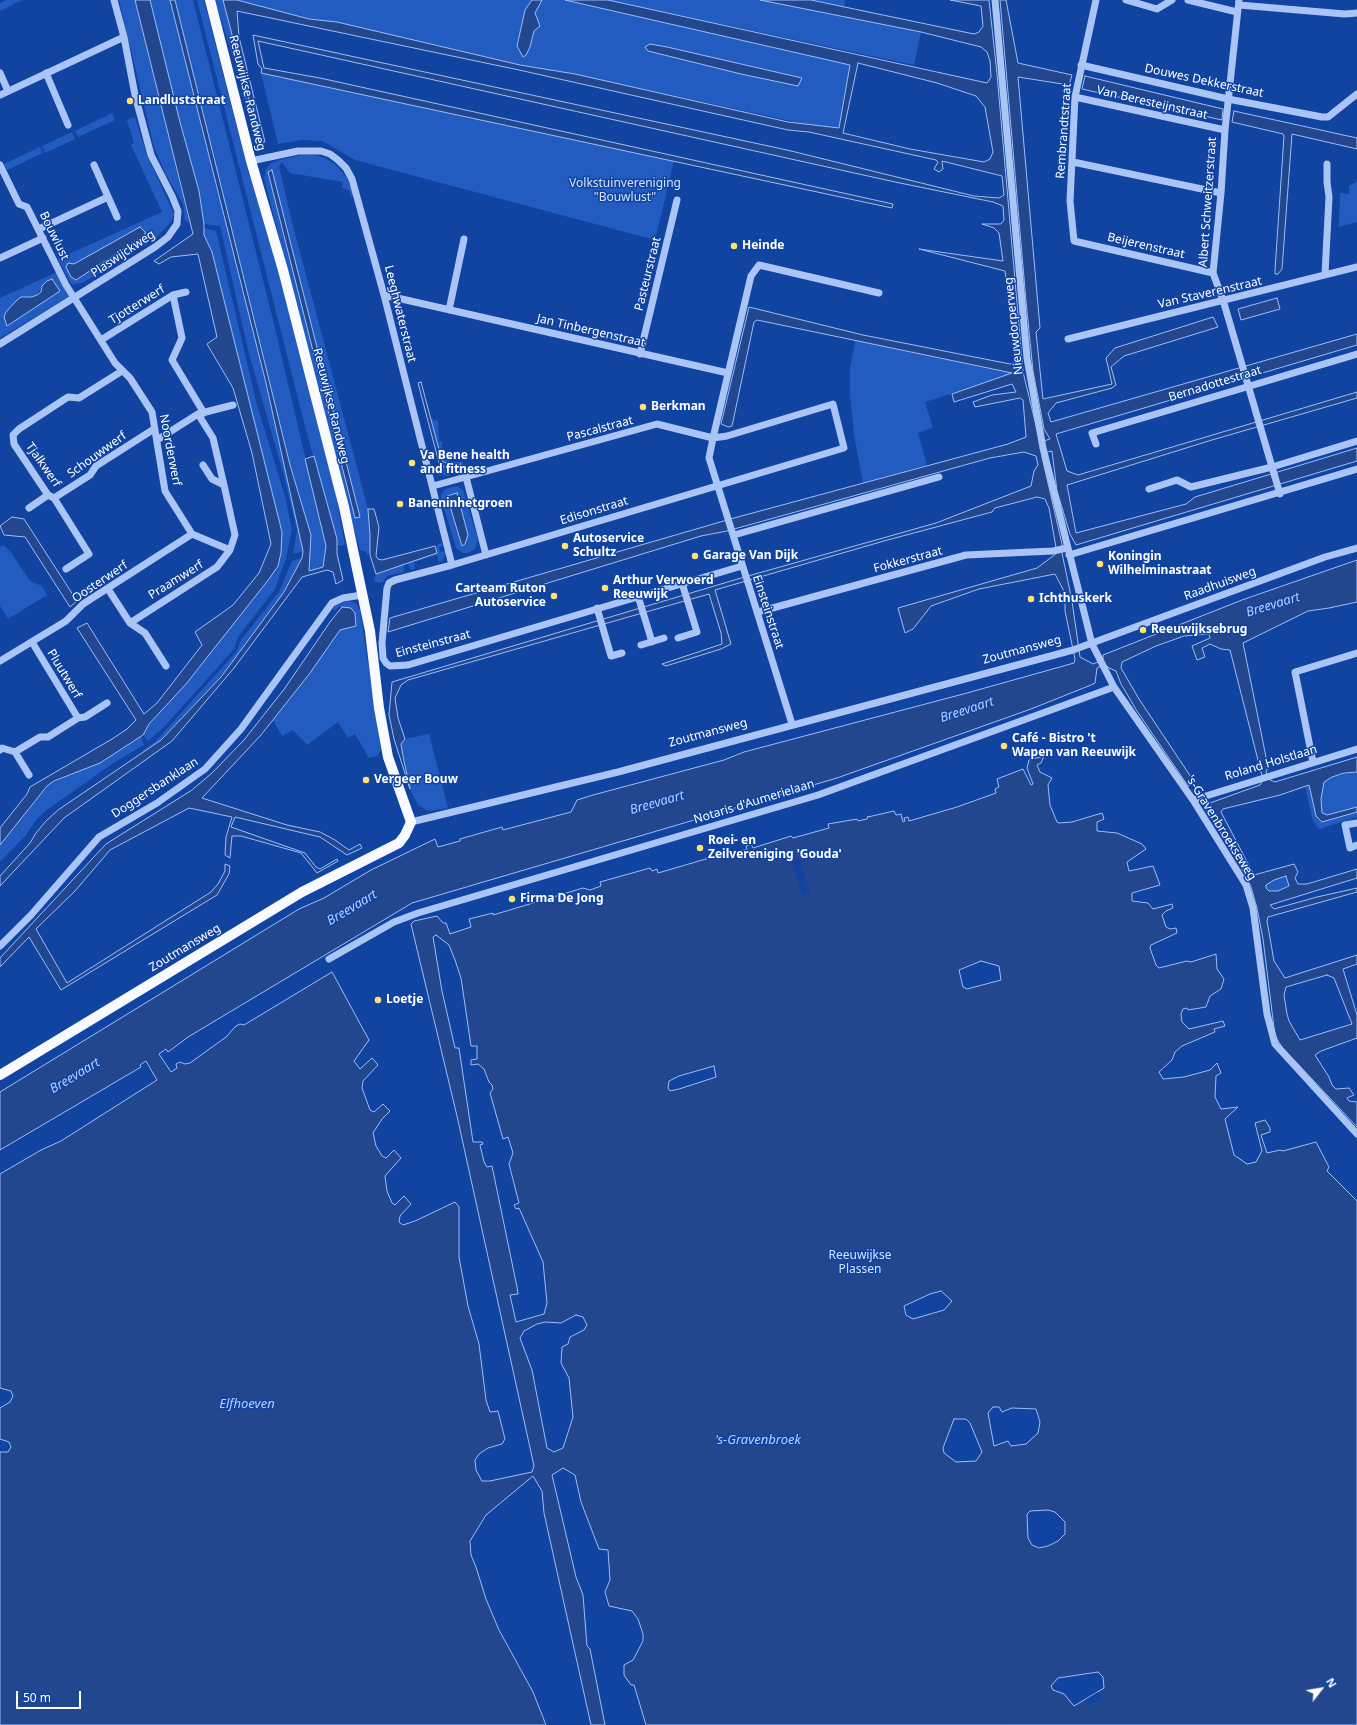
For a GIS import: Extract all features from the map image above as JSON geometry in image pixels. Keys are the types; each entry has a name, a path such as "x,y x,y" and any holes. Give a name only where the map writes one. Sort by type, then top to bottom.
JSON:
{"main road":[{"name":"Reeuwijkse Randweg","path":"210,0 251,161 283,270 344,507 370,631 379,708 388,757 411,822"},
{"name":"Zoutmansweg","path":"0,1074 302,892 315,890 327,884 346,868 399,843 405,836 411,822"}],"street":[{"name":"Plaswijckweg","path":"0,344 75,299 154,248 168,237 177,224 178,211 151,155 135,95 124,37 114,0"},
{"name":"Nieuwdorperweg","path":"995,0 1025,347 1041,437 1065,548 1069,555 1092,644"},
{"name":"Rembrandtstraat","path":"1074,241 1070,201 1075,97 1096,0"},
{"path":"1126,0 1157,9 1172,0"},
{"path":"1188,0 1238,6 1345,14 1357,13"},
{"name":"Albert Schweitzerstraat","path":"1238,6 1225,130 1222,193 1213,273 1223,300 1279,490"},
{"path":"0,95 124,37"},
{"name":"Douwes Dekkerstraat","path":"1081,65 1228,99 1322,117 1328,117 1357,94"},
{"path":"0,73 8,91"},
{"path":"46,73 68,125"},
{"name":"Van Beresteijnstraat","path":"1075,97 1225,130"},
{"name":"Leeghwaterstraat","path":"251,161 310,150 330,154 342,164 352,179 384,295 452,565"},
{"path":"1073,162 1222,193"},
{"path":"1325,274 1329,197 1327,164"},
{"name":"Bouwlust","path":"0,165 19,204 27,207 66,285 75,299"},
{"path":"94,165 117,216"},
{"path":"39,229 108,198"},
{"name":"Pasteurstraat","path":"640,354 677,200"},
{"path":"0,258 43,238"},
{"path":"449,310 464,239"},
{"name":"Beijerenstraat","path":"1074,241 1213,273"},
{"path":"743,569 729,519 709,458 751,276 759,265 817,280 879,293"},
{"name":"Van Staverenstraat","path":"1068,339 1357,267"},
{"name":"Tjotterwerf","path":"101,340 172,295 186,292"},
{"path":"172,295 182,338 172,360 213,438 235,535 230,550 192,534"},
{"name":"Jan Tinbergenstraat","path":"384,295 728,373"},
{"name":"Noorderwerf","path":"75,299 122,371 130,378 152,412 165,491 192,534"},
{"name":"Bernadottestraat","path":"1096,444 1092,433 1247,382 1357,354"},
{"name":"Tjalkwerf","path":"66,569 89,554 51,496 14,444 13,435 19,429 68,397 79,398 122,371"},
{"name":"Pascalstraat","path":"433,486 657,424 713,438 727,436 833,404"},
{"name":"Edisonstraat","path":"390,666 383,658 382,643 387,588 390,583 395,580 452,565 844,448 833,404"},
{"path":"156,440 201,414 234,405"},
{"name":"Schouwwerf","path":"29,508 90,475 96,466 154,429"},
{"path":"1149,489 1177,480 1191,487 1273,469 1357,441"},
{"path":"203,465 212,479 224,485"},
{"path":"1069,555 1103,546 1279,490 1357,469"},
{"path":"466,477 486,555"},
{"path":"733,533 940,477"},
{"name":"Oosterwerf","path":"0,661 66,621 83,604 192,534"},
{"name":"Fokkerstraat","path":"758,612 966,555 1053,551 1065,548"},
{"name":"Raadhuisweg","path":"1092,644 1326,557 1357,548"},
{"name":"Praamwerf","path":"130,623 217,568 230,550"},
{"name":"Einsteinstraat","path":"390,666 408,665 682,583 743,569 758,612 792,724"},
{"path":"678,638 697,632 682,583"},
{"path":"108,589 130,623 145,633 166,666"},
{"name":"Doggersbanklaan","path":"0,946 30,915 99,837 157,803 206,769 241,729 332,603 343,598 362,594"},
{"path":"638,596 652,642"},
{"path":"597,608 611,656 622,653"},
{"path":"641,645 664,638"},
{"name":"Pluutwerf","path":"32,642 78,718"},
{"name":"Zoutmansweg","path":"411,822 618,772 1092,644"},
{"name":"'s-Gravenbroekseweg","path":"1092,644 1114,687 1193,800 1246,885 1253,908 1267,1014 1274,1044 1357,1134"},
{"path":"1313,762 1295,672 1357,653"},
{"name":"Notaris d'Aumerielaan","path":"329,959 394,922 418,913 818,795 1114,687"},
{"name":"Pluutwerf","path":"15,752 40,737 48,737 78,718 85,717 107,703"},
{"path":"0,750 2,748 15,752 29,775"},
{"name":"Roland Holstlaan","path":"1193,800 1357,749"},
{"path":"1357,823 1345,825 1350,848 1357,845"}],"green space":[{"path":"6,0 22,0 0,11 0,3"},
{"path":"119,0 135,0 189,222 185,221 183,204 165,173 154,147"},
{"path":"150,0 170,0 266,383 303,551 293,554 297,530 282,469 249,354 220,226 204,224 199,191 180,122"},
{"path":"175,0 193,0 274,324 326,546 323,567 311,571 309,571 311,535 290,465"},
{"path":"197,0 204,0 248,171 278,268 335,490 345,545 336,546 337,539 308,438"},
{"path":"215,0 223,0 262,148 257,144 253,133 236,67"},
{"path":"237,0 532,0 525,10 517,46 520,53 530,47 537,20 535,13 542,0 565,0 850,65 839,128 809,125 575,74 520,65 337,22 309,19","holes":["650,44 802,78 741,74 648,51 645,47"]},
{"path":"608,0 760,0 921,32 914,65"},
{"path":"811,0 845,0 844,7"},
{"name":"Volkstuinvereniging \"Bouwlust\"","path":"261,73 674,161 655,240 355,160 322,141 302,140 278,144"},
{"path":"112,113 115,120 78,137 75,131"},
{"path":"135,117 146,153 174,214 171,222 157,237 84,282 72,285 58,259 162,212 131,145 134,143 127,120","holes":["145,235 76,280 68,263 74,265"]},
{"path":"72,132 75,139 45,153 42,146"},
{"path":"40,147 43,153 7,170 4,164"},
{"path":"301,155 314,155 325,158 335,164 348,179 353,196 351,196 349,190 342,188 343,182 290,173 282,162 279,166 292,222 368,509 370,553 367,555 366,552 360,550 352,523 264,178 266,169 270,164 276,161","holes":["272,170 360,517 359,517"]},
{"path":"1357,181 1357,222 1339,227 1340,193 1349,194 1349,186"},
{"path":"204,228 216,231 257,405 285,496 292,530 286,558 275,589 238,637 234,649 164,727 148,741 143,735 149,724 186,684 278,566 282,532 212,252 204,235"},
{"path":"57,272 69,297 0,338 0,298","holes":["42,286 60,291 7,326 4,317 6,312 21,297 32,297 37,295"]},
{"path":"853,340 1013,374 925,402 933,428 918,433 927,465 863,483 854,435 850,395 850,368 855,343"},
{"path":"432,417 433,420 438,421 439,442 442,441 443,454 446,460 450,459 450,462 463,462 463,466 467,468 449,473 449,476 447,476 439,475 433,468 442,465 450,470 461,467 452,466 442,461 431,420"},
{"path":"457,486 463,490 478,540 475,549 468,553 463,553 456,548 441,498 441,494 445,489"},
{"path":"442,543 443,546 439,547 440,552 446,551 446,553 442,561 439,562 437,555 414,562 415,569 411,570 407,563 437,553 437,545"},
{"path":"3,545 10,551 30,581 42,586 47,595 8,619 0,606 0,547"},
{"path":"302,558 297,570 299,580 221,676 152,749 145,753 143,750 155,742 236,652 241,640 279,592 292,561"},
{"path":"404,564 404,572 387,576 383,582 379,583 374,581 376,574"},
{"path":"349,601 356,603 360,610 381,750 377,756 369,758 355,734 348,738 338,722 307,745 293,730 282,736 273,720 310,673 340,630 356,626 355,613 347,607 339,607 334,611 333,608 336,605"},
{"path":"429,734 448,808 428,811 418,805 410,789 401,744 405,739"},
{"path":"141,736 144,745 115,762 48,809 37,819 25,836 0,862 0,845 47,786 119,751"},
{"path":"1357,772 1357,807 1327,815 1322,813 1321,799 1324,782 1332,777"},
{"path":"1309,785 1313,805 1322,822 1357,812 1357,817 1319,829 1313,821 1305,787"},
{"path":"1286,876 1289,886 1278,891 1269,891 1266,888 1266,885 1274,880"}],"water":[{"path":"135,0 150,0 180,122 199,191 204,224 204,235 212,252 282,532 281,553 278,566 269,579 186,684 149,724 143,735 100,763 54,781 47,786 0,845 0,828 27,794 30,787 112,739 127,729 136,720 77,628 87,623 144,714 157,703 202,645 195,632 233,605 259,573 271,544 252,453 233,388 207,344 217,337 198,254 171,257 159,264 154,261 193,234"},
{"path":"170,0 175,0 290,465 311,535 309,571 323,567 326,546 305,459 314,456 337,539 337,554 343,580 336,584 333,572 327,570 302,577 234,668 172,741 64,818 0,886 0,876 30,843 46,821 58,810 161,740 221,677 284,592 302,558 303,551 266,383"},
{"name":"'s-Gravenbroek","path":"223,0 237,0 309,19 337,22 520,65 575,74 788,122 839,128 850,65 565,0 608,0 987,83 991,77 990,61 987,52 981,47 921,32 760,0 811,0 974,34 979,32 983,26 981,6 950,0 989,0 997,74 1023,372 1040,442 1050,439 1044,429 1033,371 1000,0 1006,0 1018,63 1072,75 1069,85 1018,77 1040,328 1036,332 1043,399 1112,384 1106,358 1115,348 1213,317 1218,327 1124,356 1111,367 1116,385 1112,388 1056,403 1048,413 1051,422 1357,334 1357,345 1056,434 1067,471 1078,475 1357,392 1357,398 1212,440 1067,485 1076,533 1186,504 1195,497 1357,448 1357,461 1076,545 1070,534 1057,491 1052,451 1043,453 1042,457 1062,544 1062,553 1072,601 1080,657 1093,664 1103,660 1103,655 1242,600 1357,560 1357,602 1308,611 1243,643 1268,767 1266,772 1268,779 1275,782 1357,757 1357,772 1344,773 1332,777 1324,782 1321,799 1322,813 1327,815 1357,807 1357,812 1322,822 1316,816 1309,785 1280,795 1223,809 1221,812 1254,875 1294,864 1298,872 1295,878 1298,884 1307,884 1357,869 1357,878 1270,905 1274,909 1357,888 1357,892 1268,917 1267,921 1274,961 1285,978 1357,955 1357,964 1343,969 1357,1015 1357,1038 1321,1051 1315,1055 1329,1077 1332,1085 1336,1089 1349,1088 1354,1095 1347,1098 1349,1101 1357,1102 1357,1127 1282,1047 1275,1036 1263,939 1251,887 1240,865 1206,809 1210,803 1260,785 1263,780 1230,650 1221,649 1210,644 1202,648 1205,657 1197,660 1192,646 1210,638 1209,634 1184,636 1156,646 1122,662 1121,668 1139,699 1195,783 1188,786 1137,711 1121,684 1116,671 1109,668 1105,664 1097,668 1095,683 1091,685 1031,709 837,778 412,903 188,1037 168,1052 166,1049 159,1054 171,1072 177,1068 176,1064 180,1062 185,1064 190,1063 226,1037 236,1026 240,1024 244,1025 332,972 369,1040 354,1061 360,1069 372,1058 378,1065 363,1081 362,1088 370,1110 374,1112 383,1104 390,1111 382,1119 373,1133 376,1146 382,1156 386,1158 394,1150 401,1158 385,1176 387,1191 392,1203 395,1205 404,1196 411,1204 400,1216 399,1222 403,1225 415,1221 455,1202 459,1207 459,1257 468,1306 479,1344 486,1400 490,1412 498,1411 505,1439 502,1444 488,1448 479,1454 475,1460 476,1470 482,1481 490,1481 532,1472 534,1466 457,1116 411,924 414,921 437,916 443,923 446,923 450,934 471,927 469,919 493,913 493,915 583,888 590,890 601,886 600,882 650,868 652,871 657,869 658,873 716,856 717,859 747,849 746,846 751,844 753,848 791,836 793,838 829,828 828,824 857,819 858,821 867,819 868,816 894,811 896,815 901,814 903,822 905,821 904,818 908,817 909,821 957,807 996,793 995,789 999,787 997,779 1023,769 1031,785 1033,784 1027,768 1029,760 1044,756 1041,763 1037,765 1040,772 1052,778 1048,785 1050,805 1057,822 1072,822 1102,813 1104,819 1097,822 1097,831 1117,833 1142,844 1146,849 1127,862 1129,871 1153,866 1160,885 1132,893 1132,901 1148,903 1153,909 1172,904 1173,908 1166,911 1162,915 1166,927 1170,929 1176,928 1177,933 1151,945 1150,948 1156,965 1159,968 1187,961 1191,962 1216,954 1217,969 1224,979 1221,989 1210,996 1206,1007 1188,1010 1187,1008 1183,1009 1181,1014 1182,1022 1189,1029 1223,1021 1225,1026 1214,1029 1215,1032 1182,1046 1175,1052 1172,1060 1159,1072 1163,1079 1184,1077 1210,1070 1217,1063 1221,1073 1216,1076 1215,1097 1221,1109 1238,1107 1225,1119 1234,1155 1247,1164 1256,1162 1262,1151 1255,1123 1265,1120 1270,1128 1270,1132 1261,1135 1267,1153 1280,1150 1283,1151 1316,1142 1329,1167 1327,1171 1357,1201 1357,1725 646,1725 634,1685 631,1685 624,1675 624,1665 633,1660 643,1641 643,1634 638,1619 632,1611 609,1606 605,1592 610,1580 608,1550 599,1549 581,1502 575,1475 563,1468 552,1475 576,1577 583,1595 587,1646 590,1649 605,1725 591,1725 544,1513 542,1491 533,1476 486,1515 470,1541 471,1555 486,1599 499,1630 533,1692 546,1725 0,1725 0,1452 8,1452 11,1447 9,1442 0,1439 0,1408 10,1402 13,1396 11,1391 0,1388 0,1174 41,1150 61,1141 157,1080 146,1061 140,1065 141,1067 0,1150 0,1092 299,909 324,898 371,870 435,839 438,847 502,827 503,830 571,812 577,800 593,795 724,760 744,752 1074,663 1075,659 1065,611 1065,593 1055,574 979,589 931,606 913,629 905,633 898,608 1037,568 1057,553 1049,508 1045,499 1037,497 995,508 992,512 884,541 715,590 731,644 721,649 666,666 662,664 722,644 721,633 709,594 408,680 401,685 395,698 398,718 405,739 401,744 410,789 394,739 389,715 392,682 741,578 936,523 1031,486 1034,471 1038,465 1036,456 1024,452 990,458 727,531 701,536 388,632 390,618 734,518 1008,444 1026,437 1023,400 1020,398 975,407 973,402 992,395 1016,392 1012,384 954,402 952,394 1012,373 757,320 754,322 732,426 728,427 721,424 749,307 863,335 1010,364 1016,362 1005,271 919,249 1003,261 999,233 994,228 982,224 1001,224 1004,220 1003,206 993,202 895,182 258,41 264,68 320,78 893,204 892,208 261,73 262,69 258,64 253,35 787,150 974,196 999,198 1004,195 1002,176 942,161 943,169 939,172 934,169 938,162 936,160 809,132 788,130 519,70 237,11 239,37 265,142 260,142","holes":["858,63 937,83 976,96 985,107 993,152 990,159 984,162 910,149 843,133","1286,876 1289,886 1278,891 1269,891 1266,888 1266,885 1274,880","436,935 449,945 461,978 471,1046 477,1046 477,1059 471,1060 471,1065 478,1064 484,1069 489,1082 492,1085 493,1089 490,1093 503,1139 508,1137 513,1153 509,1164 519,1203 514,1205 516,1209 519,1208 543,1262 547,1303 544,1314 516,1322 510,1295 518,1294 517,1287 492,1166 487,1167 484,1162 480,1145 483,1144 482,1142 473,1142 459,1048 455,1048 442,991 433,937","981,961 999,966 1001,980 967,989 963,987 959,970","1327,975 1334,978 1352,1024 1300,1040 1289,1021 1284,995 1286,987","714,1066 716,1077 679,1089 670,1091 668,1088 669,1081 679,1076","941,1291 952,1301 944,1310 913,1319 906,1315 904,1306 930,1294","576,1315 583,1317 587,1325 584,1330 570,1337 568,1344 562,1347 561,1363 569,1378 573,1417 563,1448 554,1452 547,1448 532,1370 520,1338 524,1331 537,1324 545,1322 561,1323","993,1407 999,1407 1002,1412 1012,1408 1036,1409 1040,1422 1038,1433 1026,1444 1011,1446 1008,1441 994,1446 988,1413","954,1419 966,1419 970,1423 982,1452 976,1461 956,1462 944,1453 943,1448","1048,1510 1055,1512 1065,1522 1065,1534 1058,1541 1048,1546 1039,1548 1032,1545 1028,1538 1027,1514 1030,1511","1098,1672 1103,1677 1104,1688 1074,1706 1064,1694 1053,1690 1051,1686 1058,1678"]},
{"path":"532,0 542,0 535,13 540,26 534,31 530,47 526,55 523,57 517,46 525,10"},
{"path":"650,44 802,78 798,86 741,74 648,51 645,47"},
{"path":"1085,76 1223,109 1222,120 1082,89"},
{"path":"1234,111 1357,138 1357,149 1292,134 1282,269 1278,274 1275,274 1275,270 1284,136 1283,134 1232,122"},
{"path":"272,170 360,517 355,518 268,172"},
{"path":"140,227 145,232 145,235 76,280 71,277 66,267 68,263 74,264"},
{"path":"52,279 60,291 7,326 4,317 6,312 16,301 21,297 32,297 37,295 41,292 42,286 47,281"},
{"path":"1277,298 1280,309 1241,320 1238,309"},
{"path":"421,382 442,461 452,466 461,464 461,467 450,470 439,463 418,383"},
{"path":"457,493 468,535 465,544 462,546 447,496"},
{"path":"368,509 374,509 379,527 376,556 378,559 382,560 435,546 437,553 376,574 370,555"},
{"path":"12,517 24,519 77,601 70,607 25,537 4,535 0,526"},
{"path":"342,607 351,608 355,613 356,626 340,630 310,673 261,735 202,798 287,825 320,832 349,850 360,844 362,848 347,855 320,837 235,817 231,827 305,853 316,867 320,869 337,859 338,861 317,873 301,853 241,836 232,836 230,858 225,855 226,837 232,817 189,808 110,850 75,891 36,929 67,983 211,892 218,884 225,871 225,864 230,866 229,874 217,895 61,990 29,937 0,967 0,958 106,844 192,790 212,773 244,740 285,688"}],"pier":[{"path":"799,858 810,893 802,895 792,861"},
{"path":"1098,1692 1102,1698 1089,1705 1085,1700"}],"place":[{"name":"Landluststraat","path":"130,101"},
{"name":"Heinde","path":"734,246"},
{"name":"Berkman","path":"643,407"},
{"name":"Va Bene health and fitness","path":"412,463"},
{"name":"Baneninhetgroen","path":"400,504"},
{"name":"Autoservice Schultz","path":"565,546"},
{"name":"Garage Van Dijk","path":"695,556"},
{"name":"Koningin Wilhelminastraat","path":"1100,564"},
{"name":"Arthur Verwoerd Reeuwijk","path":"605,588"},
{"name":"Carteam Ruton Autoservice","path":"554,596"},
{"name":"Ichthuskerk","path":"1031,599"},
{"name":"Reeuwijksebrug","path":"1143,630"},
{"name":"Café - Bistro 't Wapen van Reeuwijk","path":"1004,746"},
{"name":"Vergeer Bouw","path":"366,780"},
{"name":"Roei- en Zeilvereniging 'Gouda'","path":"700,848"},
{"name":"Firma De Jong","path":"512,899"},
{"name":"Loetje","path":"378,1000"}],"water label":[{"name":"Breevaart","path":"1273,605"},
{"name":"Breevaart","path":"967,710"},
{"name":"Breevaart","path":"657,803"},
{"name":"Breevaart","path":"352,908"},
{"name":"Breevaart","path":"75,1076"},
{"name":"Elfhoeven","path":"247,1404"}],"park label":[{"name":"Reeuwijkse Plassen","path":"860,1263"}]}
